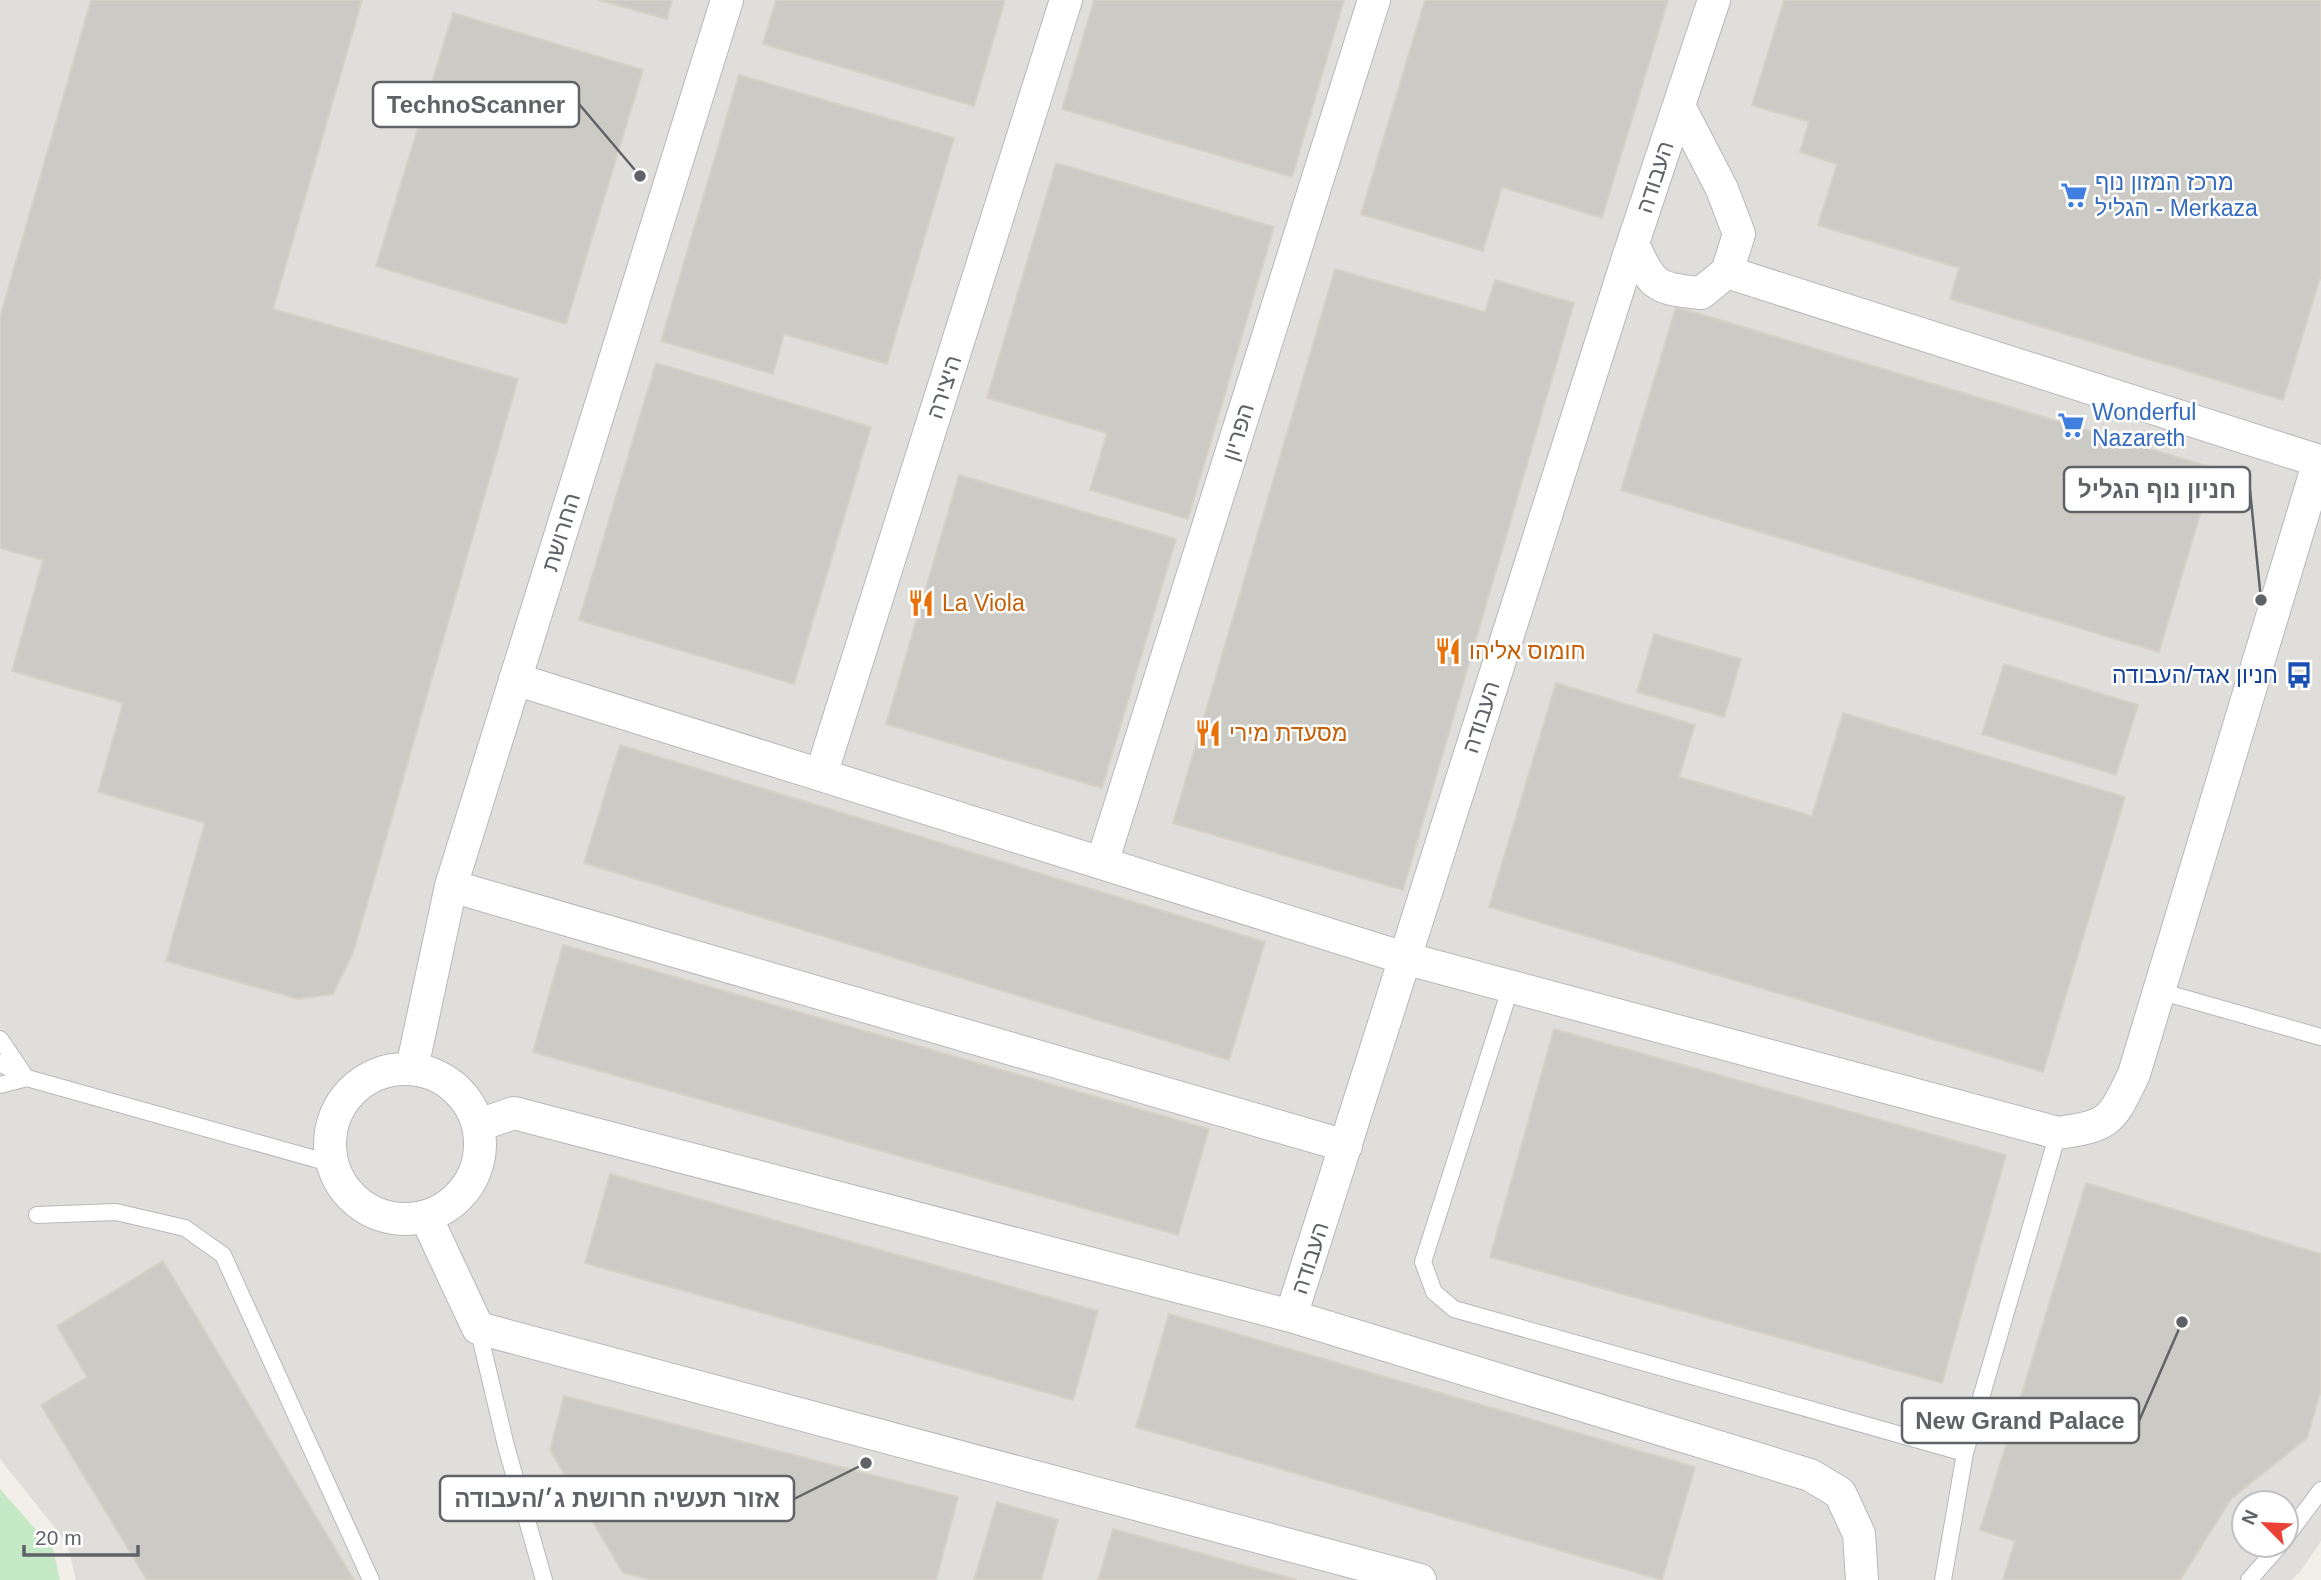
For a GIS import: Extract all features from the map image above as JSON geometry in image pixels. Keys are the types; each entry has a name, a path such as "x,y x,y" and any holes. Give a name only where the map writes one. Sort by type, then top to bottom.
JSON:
{"street":[{"name":"החרושת","path":"412,1068 451,886 727,0"},
{"name":"היצירה","path":"821,775 1066,0"},
{"name":"הפריון","path":"1102,863 1374,0"},
{"name":"העבודה","path":"1291,1316 1633,244 1714,0"},
{"path":"1633,244 1648,276 1667,290 1701,293 1727,272 1739,234 1722,189 1679,106"},
{"path":"515,679 1404,958 2058,1133 2096,1127 2114,1115 2134,1074 2320,461 1727,272"},
{"path":"451,886 1346,1146"},
{"path":"412,1068 435,1074 455,1086 470,1104 479,1125 481,1149 476,1171 447,1207 426,1217 391,1218 359,1204 342,1186 332,1164 329,1140 335,1116 347,1096 366,1079 388,1070 412,1068"},
{"path":"479,1125 514,1113 1291,1316 1810,1475 1840,1493 1859,1534 1862,1580"},
{"path":"426,1217 478,1328 1420,1580"}],"lane":[{"path":"1511,986 1423,1262 1434,1292 1454,1308 1965,1453"},
{"path":"2159,991 2321,1037"},
{"path":"0,1039 27,1078"},
{"path":"0,1063 27,1078 332,1164"},
{"path":"0,1085 27,1078"},
{"path":"1943,1580 1965,1453 2058,1133"},
{"path":"37,1215 116,1212 185,1228 223,1255 371,1580"},
{"path":"478,1328 506,1446 544,1580"},
{"path":"2300,1518 2321,1490"},
{"path":"2249,1580 2268,1559"}],"shaded area":[{"path":"0,0 2321,0 2321,1541 2300,1572 2291,1580 76,1580 67,1543 0,1459"}],"green space":[{"path":"0,1489 53,1549 60,1580 0,1580"}],"building":[{"path":"91,0 362,0 273,309 518,379 353,953 333,994 298,999 166,961 205,823 98,792 123,703 12,671 43,560 0,548 0,317"},
{"path":"598,0 672,0 667,19"},
{"path":"776,0 1005,0 974,106 763,44"},
{"path":"1094,0 1344,0 1292,177 1062,109"},
{"path":"1425,0 1668,0 1602,218 1502,187 1483,251 1361,214"},
{"name":"מרכז המזון נוף הגליל - Merkaza","path":"1784,0 2321,0 2321,275 2283,400 1950,299 1959,268 1818,225 1837,164 1800,152 1809,122 1752,105"},
{"path":"453,13 643,70 566,324 376,266"},
{"path":"739,75 954,138 887,364 784,334 773,374 661,341"},
{"path":"1056,163 1274,227 1188,519 1090,490 1107,433 987,398"},
{"path":"1335,269 1485,312 1495,280 1574,303 1403,890 1173,823"},
{"path":"1676,307 2214,468 2159,652 1621,490"},
{"path":"656,363 871,427 794,684 579,620"},
{"path":"959,475 1176,539 1102,788 886,724"},
{"path":"1654,634 1741,659 1724,717 1637,692"},
{"path":"2004,664 2138,705 2116,775 1982,734"},
{"path":"1556,683 1695,725 1679,777 1812,816 1843,713 2125,797 2043,1072 1489,907"},
{"path":"620,745 1265,942 1229,1060 584,863"},
{"path":"563,945 1209,1129 1178,1235 533,1052"},
{"path":"1554,1029 2006,1155 1942,1383 1490,1257"},
{"path":"610,1174 1098,1311 1073,1400 585,1263"},
{"path":"2086,1183 2321,1254 2321,1390 2307,1438 2243,1489 2230,1489 2230,1501 2180,1580 2003,1580 2015,1541 1980,1530"},
{"path":"163,1261 354,1580 147,1580 41,1405 87,1377 57,1326"},
{"path":"1169,1314 1695,1467 1662,1580 1136,1427"},
{"path":"564,1396 958,1497 936,1580 651,1580 623,1573 550,1450"},
{"path":"997,1502 1058,1520 1041,1580 974,1580"},
{"path":"1113,1529 1297,1580 1098,1580"}],"place":[{"name":"TechnoScanner","path":"640,176"},
{"name":"מרכז המזון נוף הגליל - Merkaza","path":"2074,195"},
{"name":"Wonderful Nazareth","path":"2071,425"},
{"name":"חניון נוף הגליל","path":"2261,600"},
{"name":"La Viola","path":"921,603"},
{"name":"חומוס אליהו","path":"1448,651"},
{"name":"חניון אגד/העבודה","path":"2299,675"},
{"name":"מסעדת מירי","path":"1208,733"},
{"name":"New Grand Palace","path":"2182,1322"},
{"name":"אזור תעשיה חרושת ג׳/העבודה","path":"866,1463"}]}
